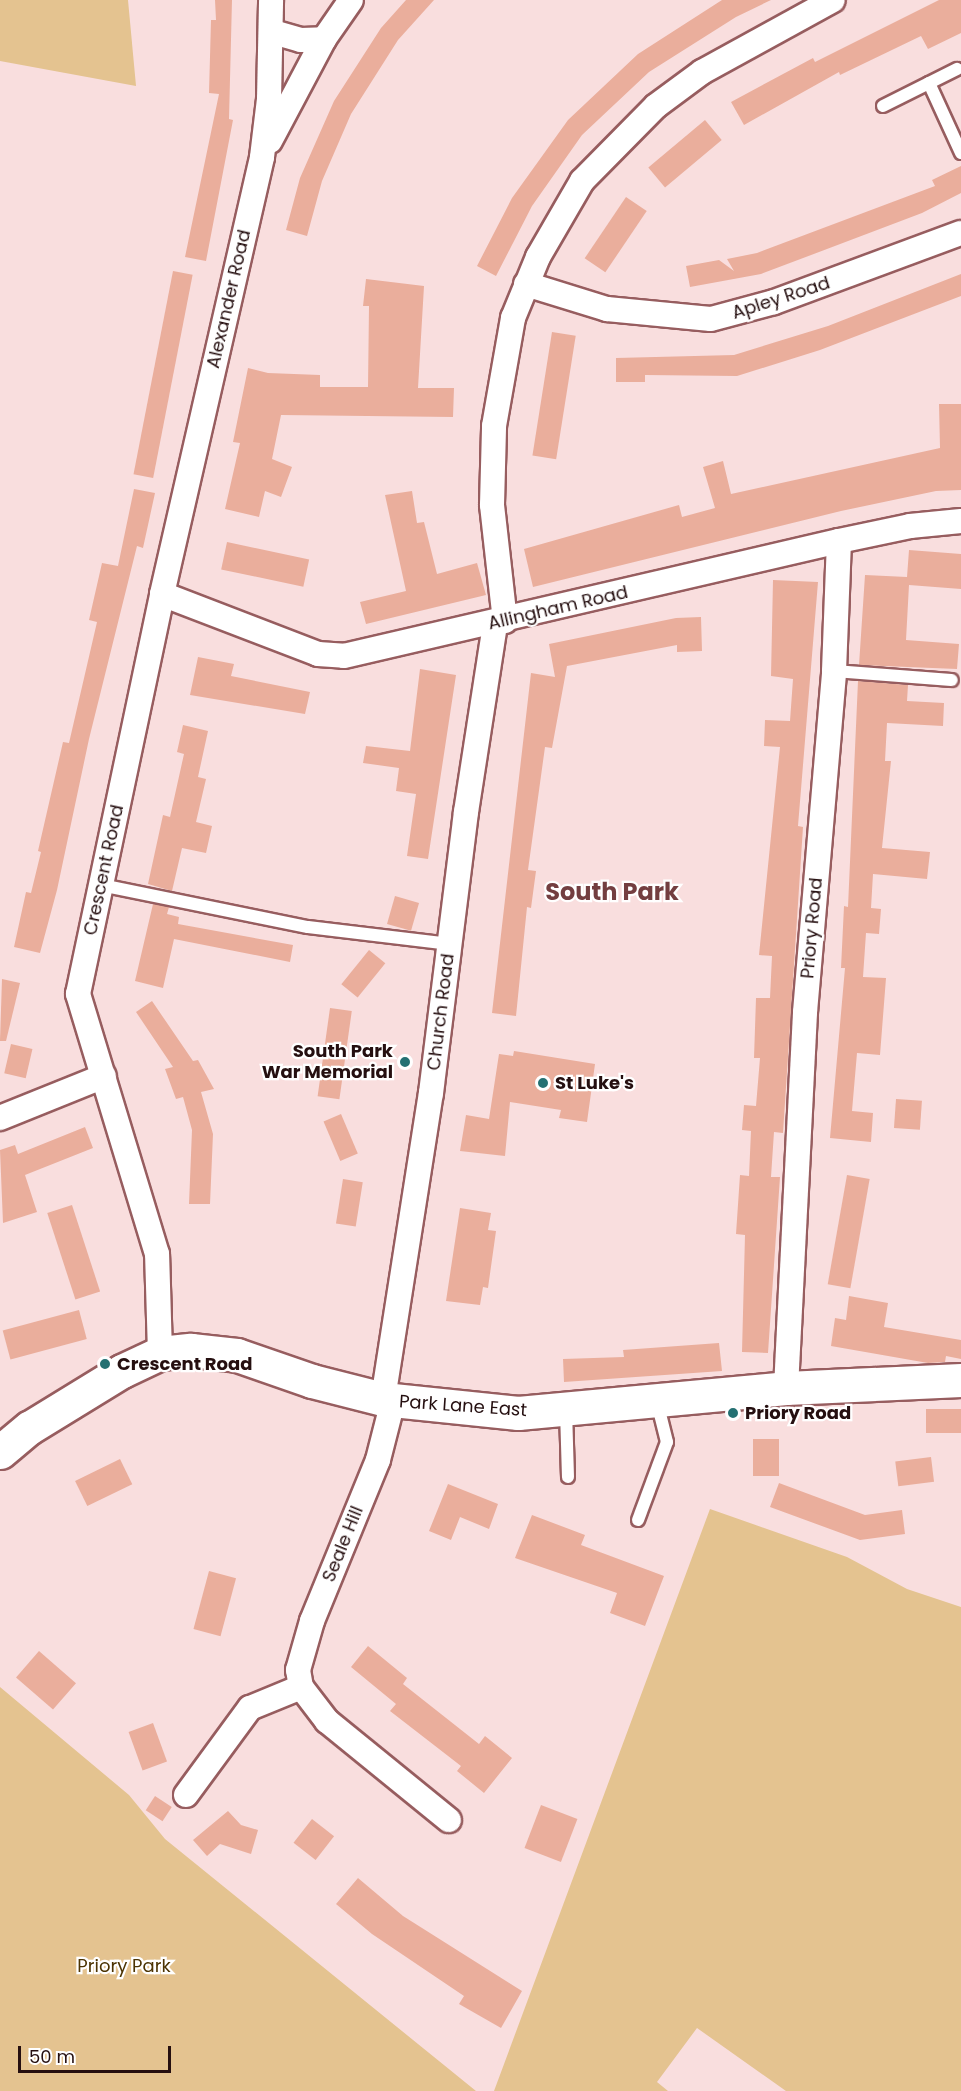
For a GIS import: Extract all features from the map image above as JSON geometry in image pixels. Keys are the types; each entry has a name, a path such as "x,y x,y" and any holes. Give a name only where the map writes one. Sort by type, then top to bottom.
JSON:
{"street":[{"name":"Alexander Road","path":"162,594 262,158 273,32 271,0"},
{"path":"262,158 324,39 351,0"},
{"name":"Church Road","path":"388,1400 450,944 500,622 492,506 494,426 502,366 526,284 582,181 656,106 702,72 833,0"},
{"path":"273,32 301,40 324,39"},
{"name":"Apley Road","path":"526,284 607,309 711,319 774,302 961,233"},
{"name":"Allingham Road","path":"162,594 318,654 368,652 839,541 910,526 961,521"},
{"name":"Priory Road","path":"786,1388 805,1012 834,671 839,541"},
{"name":"Crescent Road","path":"160,1353 157,1254 104,1076 88,1035 78,994 162,594"},
{"path":"0,1118 104,1076"},
{"name":"Park Lane East","path":"0,1452 28,1428 122,1371 160,1353 191,1350 237,1355 312,1381 388,1400 518,1413 786,1388 961,1380"},
{"name":"Seale Hill","path":"301,1687 298,1670 305,1644 378,1460 388,1400"},
{"path":"186,1795 250,1708 301,1687 327,1721 448,1820"}],"lane":[{"path":"883,106 957,69"},
{"path":"929,83 961,153"},
{"path":"834,671 952,680"},
{"path":"101,885 308,927 450,944"},
{"path":"638,1520 667,1442 657,1401"},
{"path":"566,1409 568,1477"}],"green space":[{"path":"0,0 128,0 136,86 0,61"},
{"path":"710,1509 847,1557 907,1589 961,1607 961,2091 786,2091 697,2028 657,2082 668,2091 494,2091"},
{"name":"Priory Park","path":"0,1687 129,1795 165,1839 476,2091 0,2091"}],"building":[{"path":"215,0 232,0 229,119 233,120 206,261 185,257 219,94 209,93 211,20 216,20"},
{"path":"406,0 434,0 398,40 351,114 322,181 307,236 286,230 300,178 334,101 381,28"},
{"path":"722,0 771,0 736,17 649,72 582,135 532,206 496,276 477,266 512,198 568,120 638,54"},
{"path":"939,0 961,0 961,33 928,49 921,36 840,75 839,72 744,125 731,102 813,58 815,62"},
{"path":"705,120 722,140 665,187 648,168"},
{"path":"961,166 961,193 922,213 761,274 690,287 686,266 719,260 734,271 727,259 757,253 935,186 932,180"},
{"path":"626,197 647,211 605,272 585,258"},
{"path":"173,271 193,275 153,478 134,474"},
{"path":"961,274 961,296 820,350 737,376 645,375 645,382 616,382 616,358 734,355 828,326"},
{"path":"366,279 424,286 418,388 454,388 453,417 281,415 272,459 292,467 281,497 265,491 259,517 225,509 240,443 233,442 248,368 268,373 320,375 320,387 368,387 369,306 363,306"},
{"path":"552,332 576,336 556,459 532,455"},
{"path":"939,404 961,404 961,490 936,491 841,511 533,587 524,549 679,505 682,517 715,508 703,467 723,461 731,494 940,448"},
{"path":"134,489 155,493 143,548 137,546 89,739 57,890 40,953 14,947 26,892 31,893 41,852 38,851 63,742 69,743 97,622 89,620 102,563 118,566"},
{"path":"412,491 417,523 424,522 437,574 477,563 486,595 366,624 360,602 406,591 385,495"},
{"path":"227,542 309,559 303,587 221,569"},
{"path":"909,550 961,554 961,589 909,585 906,640 959,644 957,669 859,665 865,575 907,577"},
{"path":"773,580 818,582 798,826 803,827 783,1133 774,1132 771,1177 780,1177 768,1353 742,1352 745,1235 736,1234 740,1175 749,1176 751,1131 742,1130 744,1105 756,1106 760,1058 754,1058 756,998 770,998 772,956 759,955 780,747 764,746 765,720 790,721 793,679 771,676"},
{"path":"701,617 702,651 677,652 677,645 567,666 552,748 545,747 528,870 536,871 531,908 527,907 516,1016 492,1013 531,673 555,677 549,644 676,618"},
{"path":"198,657 234,664 231,676 310,692 305,714 190,695"},
{"path":"420,669 456,675 428,859 407,856 416,794 396,791 399,768 363,763 366,746 410,751"},
{"path":"858,681 908,685 907,701 944,703 943,726 887,723 885,761 891,761 882,848 930,852 927,879 873,874 871,908 881,909 879,934 866,933 863,977 886,978 880,1055 857,1053 852,1111 873,1113 871,1142 830,1138 845,968 841,968 844,906 848,907"},
{"path":"183,725 208,731 198,777 206,779 196,822 212,826 206,853 182,848 172,891 148,884 163,815 170,817 184,754 177,752"},
{"path":"395,896 419,903 411,931 387,924"},
{"path":"153,904 169,907 167,914 179,917 178,924 293,945 290,962 174,939 163,988 135,981"},
{"path":"369,950 385,963 358,997 341,984"},
{"path":"2,979 20,983 6,1041 0,1041"},
{"path":"152,1001 193,1061 198,1060 214,1089 201,1092 213,1134 210,1204 189,1204 192,1130 183,1097 176,1099 165,1069 173,1067 136,1012"},
{"path":"330,1008 352,1011 339,1099 318,1096"},
{"path":"11,1044 32,1049 26,1078 4,1073"},
{"name":"St Luke's","path":"514,1051 595,1064 587,1122 559,1118 561,1110 510,1102 505,1156 460,1151 466,1115 489,1119 499,1054 513,1056"},
{"path":"896,1099 922,1101 920,1130 894,1128"},
{"path":"341,1114 358,1154 340,1161 324,1121"},
{"path":"85,1127 93,1148 25,1175 37,1212 3,1223 0,1150 15,1145 18,1154"},
{"path":"847,1175 870,1179 850,1288 828,1284"},
{"path":"343,1179 363,1182 356,1227 336,1223"},
{"path":"72,1205 100,1292 75,1300 47,1213"},
{"path":"460,1208 491,1213 488,1230 496,1231 488,1288 483,1287 480,1305 446,1301"},
{"path":"849,1296 888,1303 884,1327 961,1340 961,1359 946,1356 945,1362 928,1363 831,1346 835,1318 846,1320"},
{"path":"79,1310 87,1339 10,1359 3,1330"},
{"path":"719,1343 722,1371 564,1382 563,1359 624,1357 623,1350"},
{"path":"926,1409 961,1409 961,1433 926,1433"},
{"path":"753,1439 779,1439 779,1476 753,1476"},
{"path":"931,1457 934,1482 898,1486 895,1461"},
{"path":"120,1459 132,1484 87,1506 75,1481"},
{"path":"779,1483 865,1515 902,1510 905,1534 860,1540 770,1507"},
{"path":"448,1484 498,1504 489,1529 460,1517 451,1540 429,1531"},
{"path":"532,1515 585,1535 581,1545 664,1576 645,1626 610,1613 617,1593 515,1558"},
{"path":"209,1571 236,1578 221,1636 193,1629"},
{"path":"368,1646 407,1678 403,1684 479,1744 485,1736 512,1758 484,1793 457,1771 461,1766 390,1711 396,1704 351,1667"},
{"path":"39,1651 76,1683 53,1710 16,1677"},
{"path":"153,1723 167,1762 143,1770 129,1732"},
{"path":"155,1796 172,1807 163,1821 146,1810"},
{"path":"541,1805 577,1819 561,1862 525,1848"},
{"path":"228,1811 241,1825 258,1830 251,1854 220,1844 207,1856 193,1840"},
{"path":"312,1819 334,1836 316,1860 294,1843"},
{"path":"358,1878 403,1916 522,1991 501,2028 459,2004 464,1996 372,1934 336,1904"}],"place":[{"name":"South Park War Memorial","path":"405,1062"},
{"name":"St Luke's","path":"543,1083"},
{"name":"Crescent Road","path":"105,1364"},
{"name":"Priory Road","path":"733,1413"}],"district":[{"name":"South Park","path":"612,892"}]}
